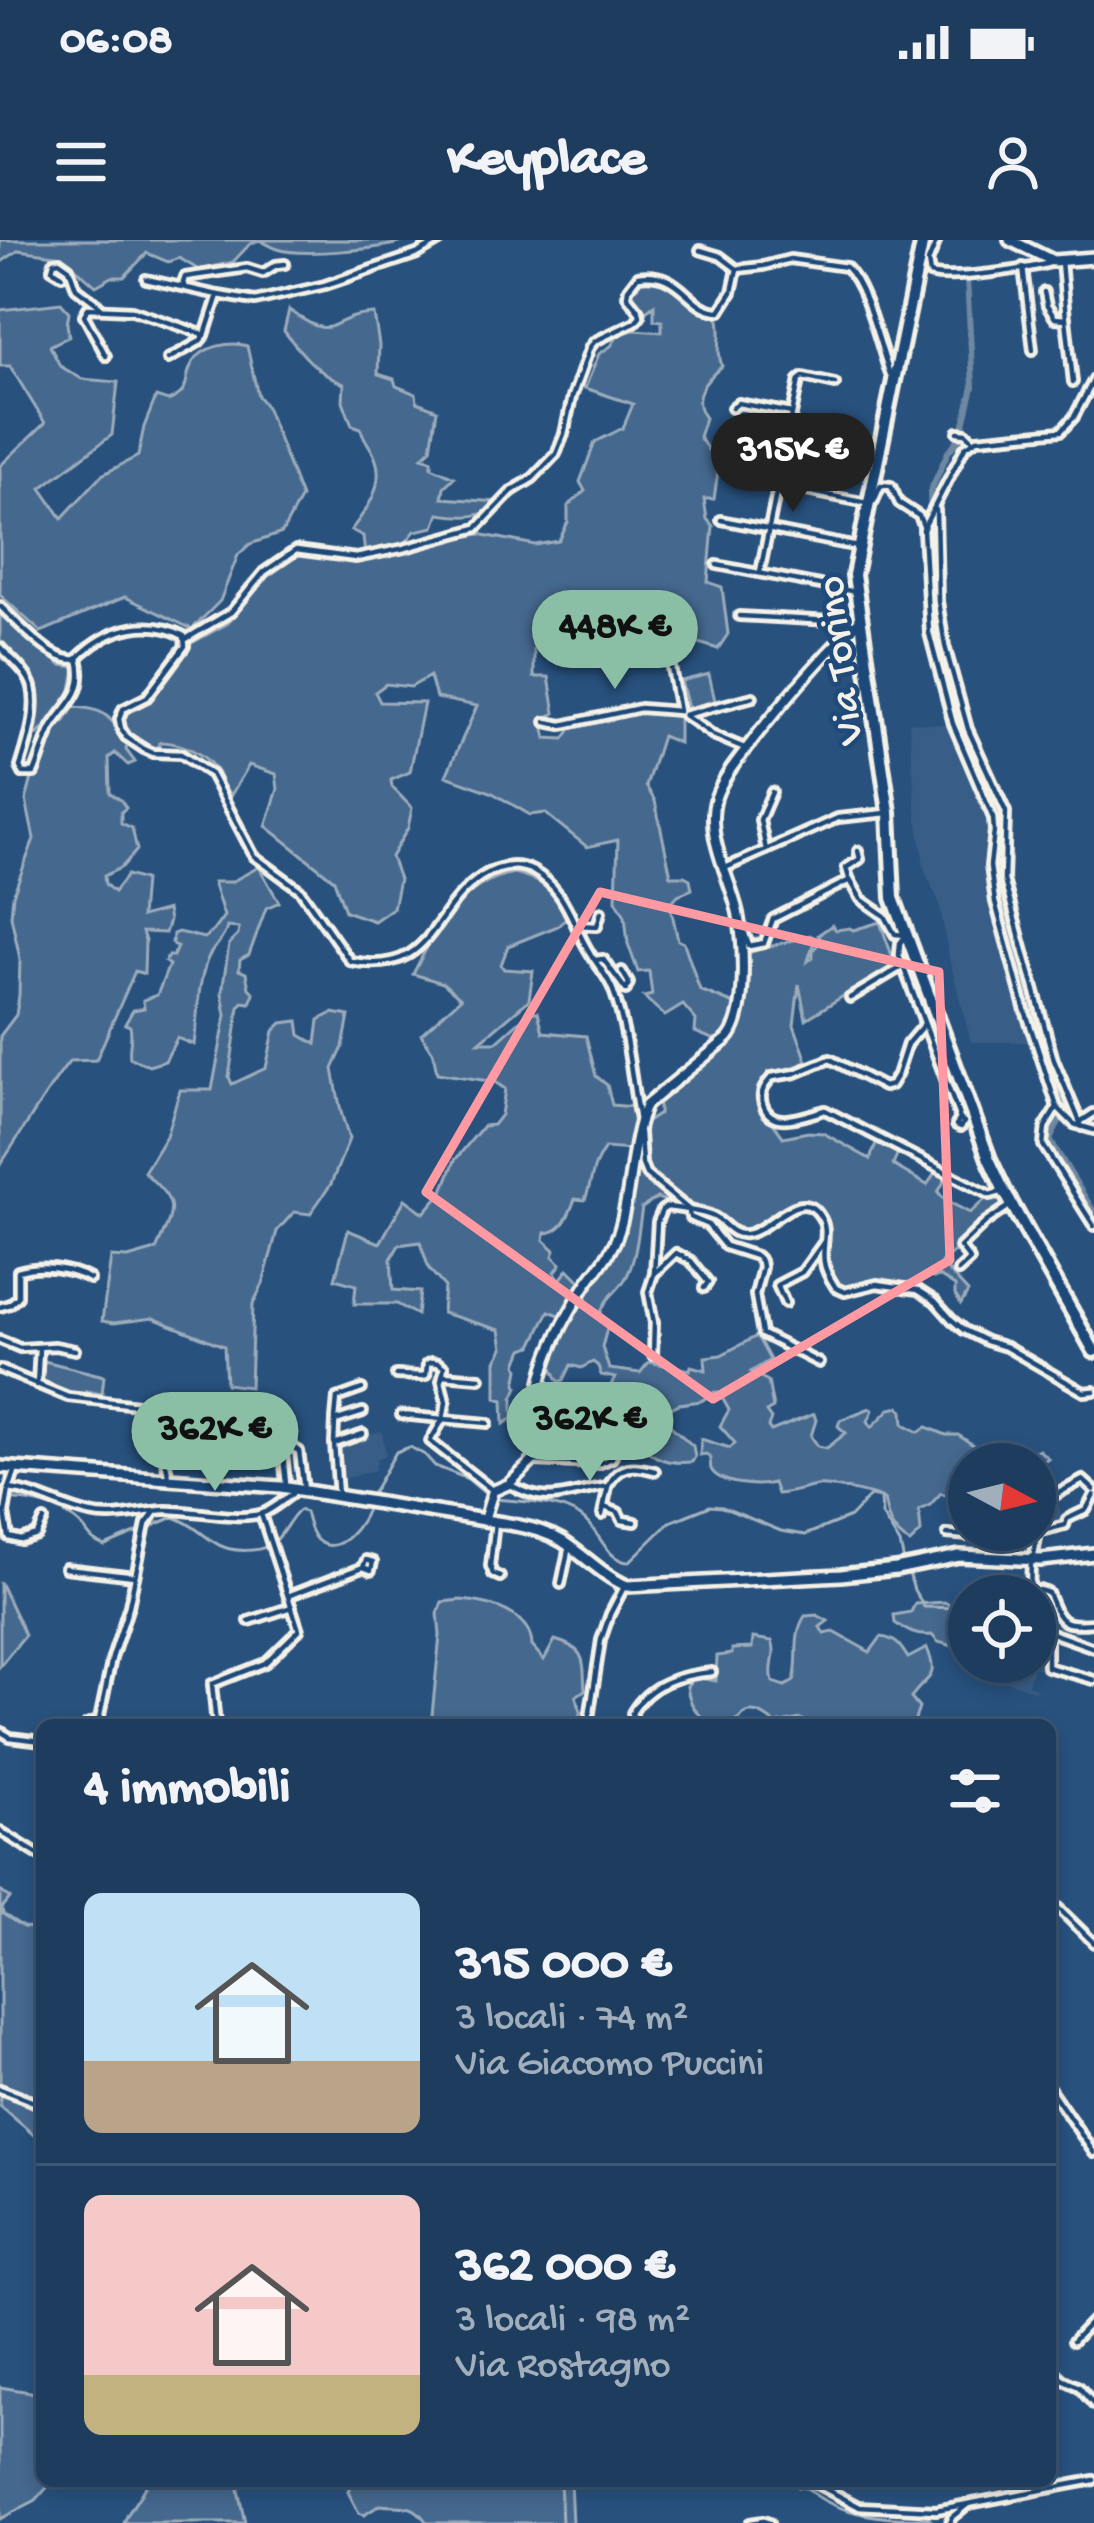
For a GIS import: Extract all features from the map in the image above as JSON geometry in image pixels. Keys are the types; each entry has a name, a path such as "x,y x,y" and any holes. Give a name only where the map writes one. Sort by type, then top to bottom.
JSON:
{"main road":[{"name":"Via Torino","path":"923,240 854,575 890,812 891,888 989,1159 1094,1351"},
{"path":"1014,242 1057,261 1094,257"},
{"path":"0,1467 295,1488 490,1521 541,1532 624,1586 841,1575 968,1555 1032,1560 1094,1554"}],"street":[{"path":"146,278 255,301 325,286 417,254 441,240"},
{"path":"937,240 928,262 934,277 1057,261 1073,382"},
{"path":"700,250 737,268 790,259 846,267 852,272 893,382"},
{"path":"62,274 52,269 54,262 69,268 76,288 101,307"},
{"path":"185,287 184,277 247,268 263,273 285,264"},
{"path":"737,268 732,292 720,311 712,312 703,310 692,295 662,276 638,276 627,296 640,316 590,347 556,454 477,528 356,558 296,550 264,572 230,612 186,640 147,697 123,710 119,718 126,736 144,749 181,754 211,774 254,856 300,890 350,961 403,959 424,942 462,893 488,873 523,866 548,880 565,901 615,994 635,1082 646,1174 690,1217 708,1225 725,1246 761,1261 755,1295 762,1334 819,1363"},
{"path":"1023,268 1034,350"},
{"path":"1044,292 1046,306 1055,318 1066,319"},
{"path":"168,359 205,335 218,295"},
{"path":"106,356 84,315 88,308 132,310 205,335"},
{"path":"760,572 801,377 835,384"},
{"path":"1094,379 1061,431 974,441 962,452 926,525 925,606 952,724 993,818 990,866 995,902 1023,1004 1057,1107 1094,1130"},
{"path":"732,408 738,403 792,413"},
{"path":"962,433 974,441"},
{"path":"786,440 877,458"},
{"path":"736,477 867,503"},
{"path":"863,523 883,484 893,488 904,508 926,525"},
{"path":"934,508 945,646 968,729 1006,812 1004,880 1049,1043 1078,1124"},
{"path":"721,520 858,547"},
{"path":"717,565 856,592"},
{"path":"0,606 56,655 70,660 100,641 144,625 173,630 186,640"},
{"path":"739,616 858,622"},
{"path":"850,880 773,919 766,941 753,947 723,869 714,805 725,778 747,749 811,670 858,622"},
{"path":"0,647 32,686 29,740 20,767 28,775 34,773 55,722 76,694 78,658"},
{"path":"644,655 670,662 681,713 713,735 747,749"},
{"path":"546,722 562,725 640,709 681,713 753,697"},
{"path":"766,850 760,820 772,792"},
{"path":"723,869 838,818 890,812"},
{"path":"858,851 860,859 846,868 850,880 861,899 885,916 895,934 906,935 898,948 903,966 960,1119"},
{"path":"576,925 597,926 601,912"},
{"path":"492,1496 535,1461 543,1448 540,1389 546,1366 586,1284 607,1259 618,1234 646,1105 735,1029 742,994 739,917"},
{"path":"595,960 603,959 626,990 629,983 622,971"},
{"path":"850,998 903,966"},
{"path":"925,1024 907,1045 891,1085 884,1087 830,1059 772,1077 761,1094 762,1102 775,1119 825,1110 990,1195 1007,1196 1008,1206 960,1247 970,1260 958,1271"},
{"path":"1057,1107 1045,1127 1043,1145 1094,1226"},
{"path":"1078,1124 1094,1113"},
{"path":"653,1355 648,1292 659,1214 667,1207 714,1217 734,1233 747,1234 802,1204 814,1208 825,1226 824,1263 836,1288 845,1292 878,1284 918,1290 964,1330 1006,1347 1084,1392 1094,1391"},
{"path":"784,1303 777,1285 802,1272 824,1242"},
{"path":"654,1274 676,1253 685,1256 708,1282 704,1288"},
{"path":"0,1307 18,1297 18,1270 73,1270 90,1279"},
{"path":"0,1340 20,1348 74,1350"},
{"path":"38,1385 39,1347"},
{"path":"396,1375 422,1376 430,1362 442,1365 446,1412 430,1441 492,1496"},
{"path":"0,1369 68,1397 219,1419 299,1451 292,1494 261,1514 166,1510 86,1514 29,1491 9,1489"},
{"path":"443,1376 480,1378"},
{"path":"338,1495 337,1398 362,1389"},
{"path":"155,1407 169,1479"},
{"path":"335,1421 363,1412"},
{"path":"401,1415 488,1423"},
{"path":"334,1444 363,1434"},
{"path":"278,1439 295,1488"},
{"path":"535,1461 598,1464 612,1458 614,1451"},
{"path":"16,1468 4,1513 9,1537 21,1540 38,1535 44,1520"},
{"path":"602,1515 608,1486 617,1471 656,1471"},
{"path":"1056,1493 1083,1480 1094,1492 1082,1513 1056,1527"},
{"path":"509,1484 551,1498 608,1486"},
{"path":"492,1496 490,1566 500,1577"},
{"path":"604,1507 618,1512 622,1520 635,1522"},
{"path":"100,1719 145,1530 155,1512"},
{"path":"215,1719 212,1684 266,1663 299,1630 261,1514"},
{"path":"561,1583 569,1546"},
{"path":"1031,1575 1034,1551"},
{"path":"288,1596 363,1567"},
{"path":"65,1568 136,1576"},
{"path":"589,1719 601,1640 624,1586"},
{"path":"249,1621 292,1607"},
{"path":"1056,1612 1065,1623 1094,1623"},
{"path":"1056,1632 1093,1645"},
{"path":"1056,1669 1094,1680"},
{"path":"634,1719 636,1705 662,1683 712,1672"},
{"path":"0,1730 10,1737 36,1740"},
{"path":"0,1831 36,1853"},
{"path":"1056,1904 1094,1943"},
{"path":"0,2090 36,2103"},
{"path":"1056,2098 1094,2152"},
{"path":"1073,2341 1094,2319"},
{"path":"1056,2371 1094,2405"},
{"path":"822,2487 858,2506 936,2510 1094,2480"},
{"path":"949,2523 968,2504"},
{"path":"750,2523 769,2523"}],"highlighted area":[{"path":"600,892 939,972 950,1260 713,1399 426,1192"}],"shaded area":[{"path":"0,240 259,240 233,262 199,270 179,258 168,262 147,253 124,277 112,277 96,286 62,256 19,250 0,263"},
{"path":"259,240 408,240 363,249 304,252 278,249"},
{"path":"638,277 667,280 718,315 722,366 699,396 705,418 699,437 719,465 714,499 704,499 713,526 708,582 722,587 728,634 718,649 656,632 608,629 594,632 595,651 564,652 557,632 534,634 534,677 549,677 555,713 542,720 546,738 564,739 571,729 636,712 679,716 679,743 662,736 646,786 655,801 671,876 690,879 692,889 670,904 678,940 684,943 700,990 737,1005 728,1037 712,1039 695,1032 696,1020 683,1005 665,1016 644,997 652,995 649,971 638,972 625,916 616,900 618,840 587,847 545,813 530,815 491,792 446,776 477,706 436,698 430,676 411,687 386,684 375,692 380,702 424,703 410,772 391,780 412,808 408,828 391,857 399,879 393,908 374,921 345,911 334,880 266,826 278,789 276,774 249,765 231,795 215,769 197,753 160,742 156,751 150,750 121,721 125,710 146,702 190,644 228,623 271,573 298,556 356,560 365,556 363,536 351,530 377,486 377,465 361,428 352,425 343,401 344,384 318,369 284,331 289,310 325,328 374,314 378,374 394,379 396,386 416,394 417,402 437,410 431,449 422,457 454,477 444,487 442,498 499,502 479,514 439,514 434,527 415,531 393,553 479,534 535,545 559,541 568,522 568,506 585,491 580,482 595,442 623,428 633,404 585,388 599,354 619,334 662,332 662,321 654,320 654,305 642,314 628,295"},
{"path":"61,303 69,312 69,336 50,346 60,366 82,379 118,382 112,435 41,488 62,518 102,475 138,456 156,397 168,401 181,393 190,368 203,352 218,346 247,346 258,396 301,497 282,533 250,544 238,555 220,601 192,629 125,597 41,632 0,595 0,466 45,423 10,366 0,366 0,310"},
{"path":"0,614 61,665 75,667 69,702 36,736 31,684 21,664 0,642"},
{"path":"709,674 715,701 688,708 681,681"},
{"path":"74,707 100,712 111,720 128,741 126,750 135,762 128,765 115,753 109,758 110,793 126,808 121,823 132,828 137,850 122,867 104,876 105,884 114,892 127,875 144,880 141,917 167,910 169,921 165,933 142,932 144,974 135,971 96,1060 70,1061 0,1165 0,1036 16,1015 19,995 13,895 34,839 26,800 56,727"},
{"path":"909,722 946,725 985,800 990,866 1031,1042 971,1042 939,902 925,872"},
{"path":"259,867 279,902 266,908 249,955 240,960 239,970 246,973 254,993 250,1003 239,1007 229,1077 232,1084 266,1068 274,1031 282,1023 298,1021 300,1035 316,1044 319,1020 333,1013 349,1016 333,1069 349,1139 331,1184 310,1214 294,1212 277,1231 253,1304 250,1387 226,1384 224,1346 153,1318 102,1321 111,1257 128,1258 156,1250 167,1224 169,1200 144,1172 166,1136 180,1090 212,1090 226,1015 222,993 229,944 239,928 227,927 204,968 194,1045 177,1038 165,1061 149,1066 130,1058 131,1030 125,1024 133,1010 144,1008 143,1000 157,995 169,965 165,962 177,947 172,943 173,934 204,938 224,916 213,882 231,882"},
{"path":"514,873 546,888 566,918 558,926 508,946 501,965 504,969 533,971 529,1000 479,1042 496,1042 530,1012 538,1012 543,1032 586,1036 596,1076 607,1085 612,1105 634,1107 636,1122 631,1150 605,1148 585,1200 575,1199 561,1226 545,1233 544,1240 561,1264 555,1272 560,1280 568,1269 582,1283 565,1317 549,1311 532,1346 523,1349 517,1364 513,1418 504,1424 503,1400 496,1398 496,1361 503,1348 500,1330 442,1313 444,1286 429,1269 420,1242 399,1245 391,1259 393,1290 420,1292 417,1315 397,1304 354,1304 356,1285 335,1279 348,1230 380,1243 405,1199 424,1213 443,1191 455,1160 483,1126 493,1125 501,1115 505,1089 495,1082 437,1073 433,1052 421,1034 461,998 443,983 413,974 441,925 465,897 479,886"},
{"path":"880,922 895,964 806,1019 799,984 794,1025 807,1061 767,1077 759,1093 783,1137 823,1133 870,1159 877,1141 898,1152 893,1165 927,1185 937,1170 947,1176 938,1192 970,1213 990,1195 1007,1196 1008,1206 941,1263 968,1292 961,1304 955,1286 939,1276 928,1275 916,1286 880,1281 844,1289 834,1284 830,1274 827,1220 821,1209 810,1203 792,1205 753,1230 739,1230 715,1211 666,1189 650,1172 643,1151 644,1124 659,1114 659,1106 651,1101 736,1031 744,999 744,954 810,935 815,938 808,961 821,941 818,935 832,925 836,930 853,930"},
{"path":"637,1159 650,1181 682,1207 657,1198 642,1208 630,1268 600,1316 608,1325 602,1347 609,1369 640,1373 649,1362 706,1370 705,1357 721,1355 757,1336 770,1360 751,1372 768,1381 773,1408 766,1412 771,1431 814,1414 811,1436 818,1446 827,1448 846,1433 838,1426 840,1420 870,1408 872,1427 890,1409 899,1407 904,1424 919,1432 927,1427 970,1443 948,1443 948,1496 941,1493 919,1510 921,1532 910,1543 895,1530 884,1499 822,1486 777,1494 773,1483 739,1483 715,1474 710,1458 700,1455 701,1439 730,1448 735,1443 720,1426 729,1410 715,1392 663,1412 662,1418 693,1446 692,1462 664,1460 637,1442 630,1435 634,1411 627,1398 596,1428 582,1428 583,1418 564,1405 563,1397 591,1402 615,1378 601,1375 593,1362 581,1368 571,1365 559,1382 550,1364 590,1284 612,1257"},
{"path":"44,1361 104,1376 102,1394 68,1395 42,1383"},
{"path":"382,1431 386,1455 377,1459 375,1470 345,1479 338,1445"},
{"path":"1056,1496 1063,1522 1056,1523"},
{"path":"0,1582 25,1635 0,1666"},
{"path":"442,1602 484,1603 507,1611 524,1625 544,1660 555,1640 573,1647 583,1663 585,1690 576,1696 581,1712 577,1719 432,1719"},
{"path":"915,1604 948,1604 948,1645 895,1623 894,1615 911,1612"},
{"path":"805,1616 828,1621 820,1627 824,1634 834,1632 870,1652 881,1637 897,1643 908,1658 927,1648 932,1673 911,1698 919,1708 915,1719 768,1719 754,1712 740,1719 701,1716 687,1686 694,1677 716,1681 717,1656 752,1648 753,1638 772,1641 773,1682 785,1686 794,1681 797,1639"},
{"path":"0,1891 10,1898 3,1914 23,1927 36,1927 36,2137 0,2106"},
{"path":"0,2387 36,2393 36,2487 48,2487 36,2500 0,2519"},
{"path":"144,2487 240,2487 245,2523 124,2523"},
{"path":"349,2487 570,2487 572,2523 427,2523 412,2508 380,2505 364,2515"}],"waterway":[{"path":"967,279 973,387 961,436 948,452 930,492 936,626 960,719 1002,816 999,881 1042,1036 1066,1102 1050,1140 1094,1212"},
{"path":"371,1496 396,1452 410,1447 487,1495"},
{"path":"495,1499 572,1512 588,1523 614,1556 629,1562 670,1522 710,1506 805,1535 850,1517 870,1496 881,1498 882,1515 900,1544 904,1561"},
{"path":"0,1500 59,1510 105,1546 174,1517 220,1546 246,1550 270,1545 299,1510 305,1512 317,1540 333,1545 356,1529 368,1505"},
{"path":"908,1570 924,1607 948,1608"},
{"path":"560,2487 562,2523"},
{"path":"797,2487 848,2510 880,2517 928,2518 934,2523"}]}
